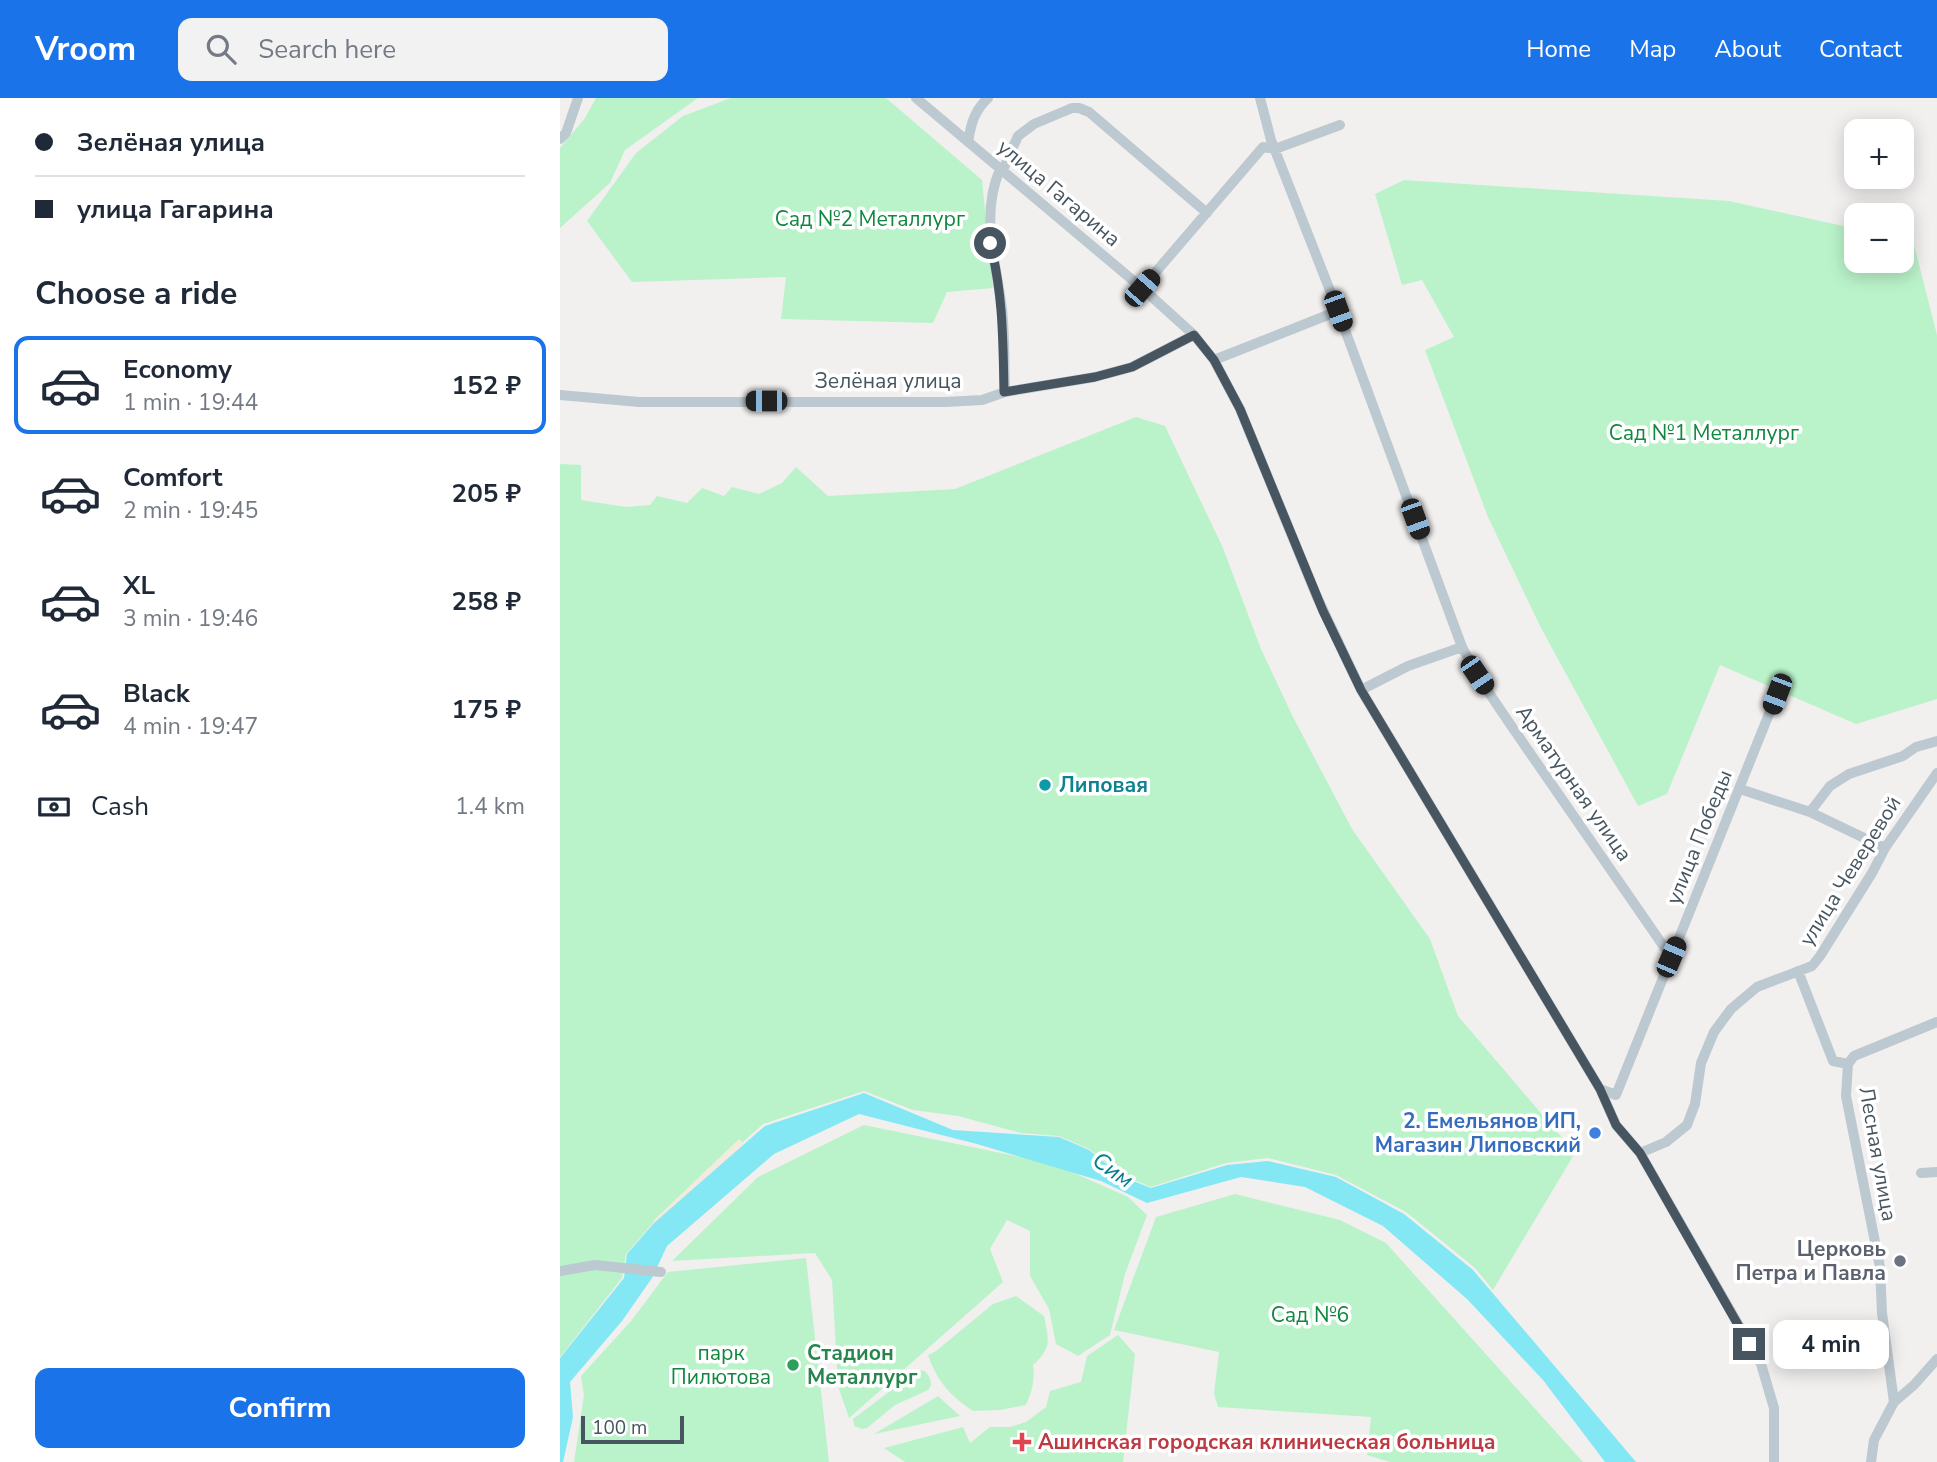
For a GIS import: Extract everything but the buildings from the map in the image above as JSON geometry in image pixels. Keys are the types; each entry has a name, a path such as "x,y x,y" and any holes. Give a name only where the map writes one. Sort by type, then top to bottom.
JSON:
{"street":[{"path":"560,139 566,133 579,98"},
{"name":"улица Гагарина","path":"916,98 1142,288 1194,335 1214,360 1240,409 1329,625 1361,690 1600,1089 1616,1125 1640,1153 1761,1364 1774,1408 1774,1462"},
{"path":"968,142 971,123 978,107 988,98"},
{"name":"Арматурная улица","path":"1260,98 1275,149 1462,647 1484,685 1671,957"},
{"path":"1004,392 998,273 990,243 988,218 993,185 1018,136 1034,124 1079,108 1088,112 1207,213"},
{"path":"1142,288 1263,147 1275,149 1340,125"},
{"path":"1214,360 1338,311"},
{"name":"Зелёная улица","path":"560,395 639,402 982,400 1004,392 1095,377 1132,367 1194,335"},
{"path":"1361,690 1408,666 1462,647"},
{"name":"улица Победы","path":"1600,1089 1616,1095 1777,694"},
{"name":"улица Чеверевой","path":"1810,813 1830,786 1849,774 1903,756 1916,747 1937,741"},
{"name":"улица Чеверевой","path":"1640,1153 1677,1135 1687,1125 1695,1104 1701,1063 1714,1032 1731,1009 1757,987 1812,966 1820,956 1885,848 1937,773"},
{"path":"1740,789 1810,813 1885,848"},
{"name":"Лесная улица","path":"1798,971 1833,1061 1848,1064 1846,1096 1880,1267 1882,1313 1894,1402"},
{"path":"1848,1064 1854,1056 1937,1022"},
{"path":"1921,1173 1937,1172"},
{"path":"560,1271 595,1265 615,1265 662,1272"},
{"path":"1871,1462 1874,1440 1894,1402 1914,1385 1937,1359"}],"green space":[{"path":"596,98 698,98 625,150 610,183 560,228 560,148 585,118"},
{"name":"Сад №2 Металлург","path":"731,98 886,98 982,180 993,288 947,292 933,323 781,319 786,277 632,282 587,221 636,153 683,116"},
{"name":"Сад №1 Металлург","path":"1404,180 1729,201 1844,226 1844,273 1914,273 1914,245 1937,335 1937,699 1856,724 1720,665 1667,794 1638,806 1540,626 1488,517 1425,350 1454,337 1422,280 1402,285 1375,194"},
{"path":"1136,417 1165,426 1223,548 1261,649 1293,717 1352,829 1430,939 1458,1016 1575,1153 1493,1290 1475,1268 1406,1212 1336,1175 1268,1158 1226,1163 1151,1187 1124,1176 1089,1149 1059,1136 1021,1133 958,1116 913,1110 864,1091 763,1124 653,1223 626,1254 622,1278 560,1357 560,464 581,465 581,500 626,507 650,505 657,496 687,503 702,488 724,496 732,487 759,494 782,483 796,467 828,496 955,489"},
{"path":"864,1125 1054,1164 1128,1197 1147,1215 1125,1274 1110,1335 1078,1356 1056,1344 1049,1309 1030,1276 1030,1231 1007,1220 990,1249 1003,1282 849,1418 838,1386 832,1280 815,1253 672,1261 758,1177"},
{"name":"Сад №6","path":"1235,1194 1340,1220 1386,1243 1583,1462 1390,1462 1367,1455 1371,1417 1218,1407 1214,1393 1219,1352 1114,1330 1156,1217"},
{"name":"парк Пилютова","path":"806,1258 829,1462 574,1462 584,1395 581,1376 631,1321 668,1272"},
{"path":"1016,1296 1044,1316 1047,1331 1046,1348 1033,1365 1033,1381 1028,1400 1026,1405 973,1411 945,1387 928,1355 993,1304"},
{"path":"1118,1335 1135,1354 1123,1462 905,1462 884,1448 963,1427 970,1443 990,1427 1010,1427 1026,1422 1046,1407 1050,1391 1081,1382 1087,1356"},
{"path":"918,1370 925,1371 930,1378 931,1386 928,1390 895,1405 867,1428 854,1426 853,1419"},
{"path":"938,1396 960,1416 874,1434"}],"sand":[{"path":"739,1139 744,1144 654,1223 653,1221"}],"water":[{"name":"Сим","path":"864,1093 953,1130 1059,1137 1089,1150 1123,1177 1151,1188 1227,1165 1268,1161 1336,1177 1404,1214 1473,1270 1636,1462 1605,1462 1543,1380 1467,1299 1383,1226 1305,1187 1241,1177 1147,1203 1101,1181 977,1144 859,1114 774,1154 667,1246 652,1278 622,1321 570,1382 573,1417 563,1462 560,1462 560,1358 624,1278 627,1254 654,1223 765,1126"}],"place":[{"name":"Липовая","path":"1045,785"},
{"name":"2. Емельянов ИП, Магазин Липовский","path":"1595,1133"},
{"name":"Церковь Петра и Павла","path":"1900,1261"},
{"name":"Стадион Металлург","path":"793,1365"},
{"name":"Ашинская городская клиническая больница","path":"1022,1442"}],"route":[{"path":"990,243 998,273 1004,392 1095,377 1132,367 1156,357 1194,335 1214,360 1240,409 1323,611 1361,690 1600,1089 1616,1125 1640,1153 1749,1344"}]}
